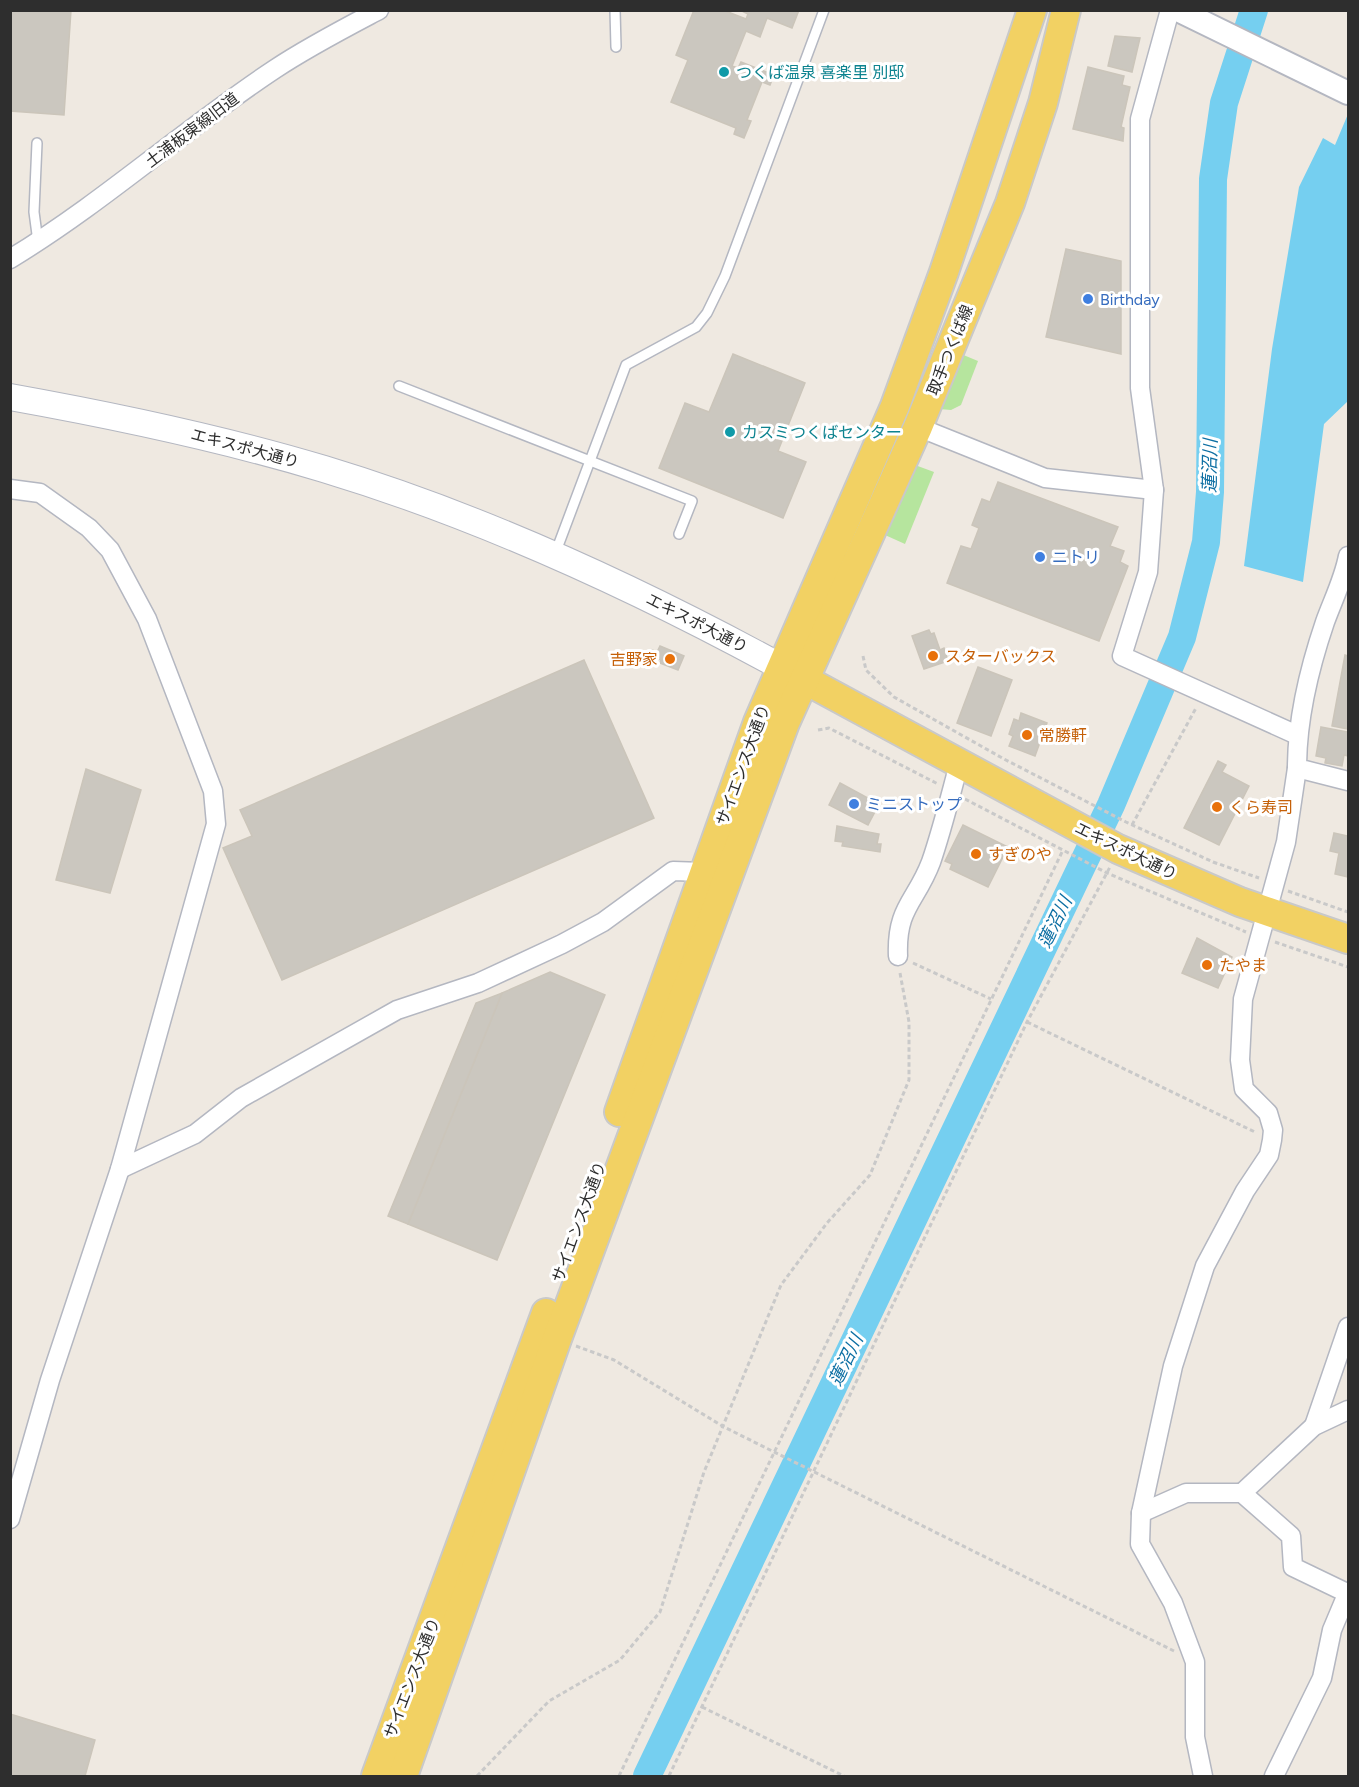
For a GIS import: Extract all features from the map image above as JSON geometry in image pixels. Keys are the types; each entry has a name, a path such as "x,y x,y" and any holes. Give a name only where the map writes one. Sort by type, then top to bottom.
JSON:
{"main road":[{"name":"取手つくば線","path":"792,673 820,583 895,406 944,273 1032,10"},
{"name":"取手つくば線","path":"792,673 918,427 1010,203 1043,103 1066,10"},
{"name":"エキスポ大通り","path":"10,397 202,436 325,470 555,554 792,673 959,764 1073,833 1110,860 1263,924 1348,939"},
{"name":"サイエンス大通り","path":"376,1776 622,1104 715,877 792,673"},
{"name":"サイエンス大通り","path":"403,1776 557,1340 715,877"}],"street":[{"name":"土浦板東線旧道","path":"10,258 98,201 274,70 318,42 379,10"},
{"path":"1170,10 1140,119 1140,388 1154,490 1148,573 1122,656 1297,735"},
{"path":"1186,14 1348,93"},
{"path":"918,427 1045,478 1154,490"},
{"path":"10,489 40,493 89,528 110,550 147,619 213,791 216,824 120,1169 50,1380 10,1519"},
{"path":"1203,1776 1195,1737 1196,1662 1173,1603 1140,1544 1141,1513 1173,1366 1205,1266 1245,1191 1269,1155 1273,1130 1268,1113 1244,1089 1240,1060 1243,999 1286,842 1297,768 1297,735 1304,698 1324,624 1348,556"},
{"path":"898,956 897,931 908,903 930,864 959,764"},
{"path":"1297,768 1348,782"},
{"path":"120,1169 195,1134 241,1098 397,1010 478,983 603,922 673,871 715,877"},
{"path":"1314,1426 1348,1327"},
{"path":"1242,1493 1314,1426 1348,1410"},
{"path":"1141,1513 1186,1493 1242,1493 1291,1536 1293,1567 1348,1592 1332,1630 1322,1678 1274,1776"}],"lane":[{"path":"615,10 616,47"},
{"path":"555,554 626,365 633,359 696,327 707,313 725,276 824,10"},
{"path":"37,143 34,212 38,242"},
{"path":"399,386 590,459 692,501 679,534"}],"path":[{"path":"863,656 866,670 894,697 1110,860 1263,924 1348,967"},
{"path":"1132,825 1200,702"},
{"path":"1073,833 1126,822 1221,866 1284,885 1293,894 1348,912"},
{"path":"619,1776 991,999 1073,833"},
{"path":"669,1776 1027,1022 1110,860"},
{"path":"898,956 991,999"},
{"path":"477,1776 549,1701 620,1660 660,1612 674,1576 704,1472 781,1285 827,1223 870,1175 909,1080 909,1022 898,956"},
{"path":"1027,1022 1272,1140"},
{"path":"557,1340 614,1360 724,1427 1196,1662"},
{"path":"702,1707 844,1776"}],"green space":[{"path":"961,354 978,361 961,405 951,410 939,409"},
{"path":"915,465 934,472 905,544 885,535"}],"water":[{"path":"1348,114 1348,401 1324,424 1303,582 1244,566 1272,349 1299,187 1323,138 1335,145"}],"building":[{"path":"10,10 71,10 64,115 10,111"},
{"name":"つくば温泉 喜楽里 別邸","path":"694,10 723,10 746,19 748,14 740,10 799,10 792,28 767,18 760,37 746,31 732,66 738,68 741,62 774,75 770,85 762,82 747,120 751,121 744,138 734,134 736,128 671,102 688,60 676,55"},
{"path":"1115,36 1140,38 1132,72 1108,66"},
{"path":"1088,67 1124,76 1122,85 1130,87 1121,127 1124,128 1123,141 1073,129"},
{"name":"Birthday","path":"1066,249 1121,261 1121,354 1046,337"},
{"name":"カスミつくばセンター","path":"733,354 805,383 778,451 806,462 783,518 659,468 685,403 709,412"},
{"name":"ニトリ","path":"998,482 1118,527 1110,546 1124,551 1120,562 1128,566 1099,641 947,583 961,546 971,549 979,528 972,525 982,499 990,502"},
{"name":"スターバックス","path":"929,630 931,634 934,633 940,650 944,648 948,661 924,669 912,636"},
{"name":"吉野家","path":"660,646 684,656 678,670 660,663 661,660 654,657 652,650 657,652"},
{"path":"1345,655 1348,656 1348,729 1332,726"},
{"path":"584,660 654,818 282,980 223,848 252,836 240,810"},
{"path":"978,667 1012,680 991,736 957,723"},
{"name":"常勝軒","path":"1021,713 1047,723 1035,756 1009,746 1013,736 1009,734 1014,719 1019,721"},
{"path":"1321,727 1348,732 1348,756 1344,755 1342,766 1325,763 1326,758 1316,756"},
{"name":"くら寿司","path":"1218,761 1226,765 1222,772 1249,786 1219,845 1184,828"},
{"path":"86,769 141,790 110,893 56,880"},
{"name":"ミニストップ","path":"840,783 879,804 868,825 829,805"},
{"name":"すぎのや","path":"963,825 1008,847 988,887 950,869 952,864 945,861"},
{"path":"837,826 879,834 877,844 881,844 880,852 842,846 843,842 835,841"},
{"path":"1334,833 1348,836 1348,877 1335,874 1339,853 1330,851"},
{"name":"たやま","path":"1197,938 1232,957 1218,988 1182,973"},
{"path":"550,972 605,995 497,1260 408,1224 502,993"},
{"path":"502,993 408,1224 388,1216 476,1003"},
{"path":"10,1714 95,1740 85,1776 10,1776"}],"waterway":[{"name":"蓮沼川","path":"647,1776 1111,805 1182,637 1206,542 1210,492 1213,179 1224,103 1254,10"}],"place":[{"name":"つくば温泉 喜楽里 別邸","path":"724,72"},
{"name":"Birthday","path":"1088,299"},
{"name":"カスミつくばセンター","path":"730,432"},
{"name":"ニトリ","path":"1040,557"},
{"name":"スターバックス","path":"933,656"},
{"name":"吉野家","path":"670,659"},
{"name":"常勝軒","path":"1027,735"},
{"name":"ミニストップ","path":"854,804"},
{"name":"くら寿司","path":"1217,807"},
{"name":"すぎのや","path":"976,854"},
{"name":"たやま","path":"1207,965"}]}
